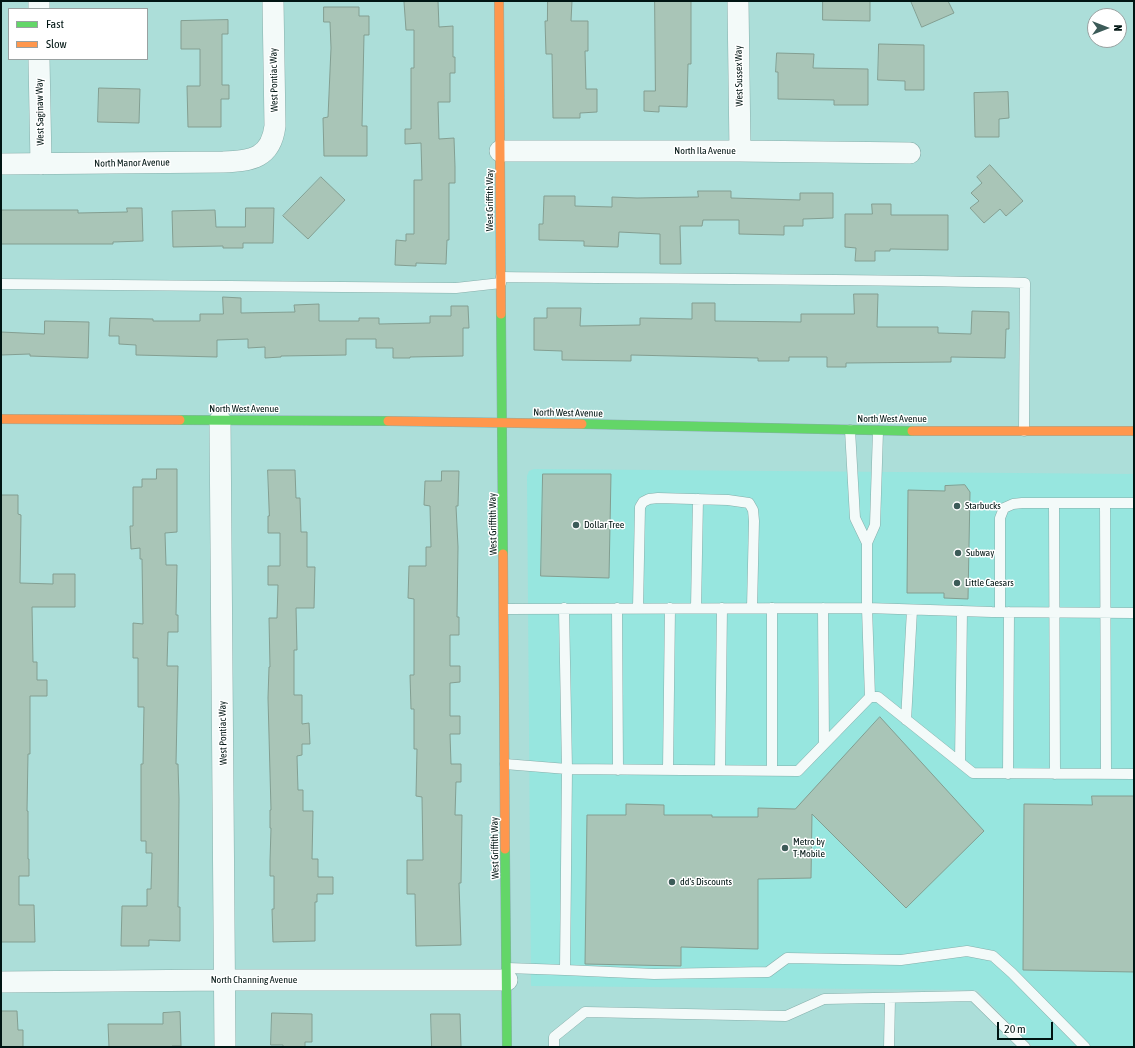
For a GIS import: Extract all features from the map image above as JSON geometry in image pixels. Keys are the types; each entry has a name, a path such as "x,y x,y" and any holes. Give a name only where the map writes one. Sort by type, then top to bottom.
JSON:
{"main road":[{"name":"West Griffith Way","path":"499,1 505,609 507,1047"},
{"name":"North West Avenue","path":"1,419 502,422 878,431 1134,431"}],"street":[{"name":"West Pontiac Way","path":"262,155 268,148 274,136 275,126 273,1"},
{"name":"West Sussex Way","path":"738,1 740,151"},
{"name":"West Saginaw Way","path":"39,60 41,164"},
{"name":"North Ila Avenue","path":"500,151 910,153"},
{"name":"North Manor Avenue","path":"1,164 229,162 253,159 262,155"},
{"name":"West Pontiac Way","path":"220,420 225,1047"},
{"name":"North Channing Avenue","path":"1,982 225,980 507,974"}],"lane":[{"path":"1,284 456,288 501,280 819,279 1025,283 1024,431"},
{"path":"850,430 855,518 867,543"},
{"path":"870,697 867,608 867,543 875,525 878,431"},
{"path":"638,608 640,507 643,502 658,498 740,500 749,502 753,510 754,520 752,608"},
{"path":"696,608 698,499"},
{"path":"1105,502 1106,774"},
{"path":"1008,774 1005,612 1000,533 1000,518 1004,508 1013,504 1134,502"},
{"path":"1054,503 1055,774"},
{"path":"564,608 567,768 565,970"},
{"path":"617,608 618,770"},
{"path":"668,770 670,608"},
{"path":"720,770 722,608"},
{"path":"772,608 772,770"},
{"path":"823,608 824,744"},
{"path":"505,609 867,608 1005,612 1134,613"},
{"path":"906,720 912,610"},
{"path":"960,762 962,611"},
{"path":"505,764 618,770 798,770 870,697 878,697 973,773 1134,774"},
{"path":"507,974 565,970 654,974 768,972 787,958 901,960 967,951 993,956 1012,973 1085,1047"},
{"path":"554,1047 554,1037 585,1012 786,1016 824,1000 973,996 1025,1047"},
{"path":"889,1047 890,998"}],"shaded area":[{"path":"534,469 1134,474 1134,1047 1033,1047 977,990 531,986 527,476 529,471"}],"building":[{"path":"438,1 439,27 453,26 453,57 455,57 455,73 450,73 450,102 438,102 439,139 454,138 455,183 449,183 449,240 447,240 446,264 416,263 416,266 395,265 396,240 406,241 406,234 414,234 414,180 422,180 421,143 405,144 405,129 411,129 411,68 414,68 414,30 406,30 404,2"},
{"path":"548,1 572,1 571,21 588,21 588,51 585,51 586,89 597,89 597,112 580,113 580,118 553,118 552,54 546,54 545,21 547,21"},
{"path":"655,1 691,1 691,64 688,64 687,107 659,106 659,112 644,111 644,91 655,91"},
{"path":"823,1 870,1 870,21 823,20"},
{"path":"911,1 948,1 954,13 922,27"},
{"path":"324,7 359,7 359,16 369,16 369,35 364,35 362,126 367,126 367,156 324,156 323,118 328,117 331,48 330,22 324,22"},
{"path":"228,20 228,34 222,34 222,85 229,85 229,99 221,99 221,127 188,127 187,86 200,86 200,49 181,49 181,21"},
{"path":"879,44 924,45 924,90 905,90 905,81 878,80"},
{"path":"777,53 814,54 813,68 868,69 868,105 834,105 834,100 778,99 778,72 776,72"},
{"path":"99,88 140,89 139,123 98,122"},
{"path":"1008,92 1009,118 999,119 999,137 975,137 974,93"},
{"path":"990,165 1023,201 1006,216 1000,209 984,223 970,208 979,201 971,193 982,183 977,177"},
{"path":"321,177 345,200 308,239 283,216"},
{"path":"698,191 731,191 731,198 800,200 800,193 833,193 833,218 803,219 803,226 784,226 784,235 739,234 739,220 703,220 702,226 680,226 681,264 660,264 660,234 619,232 618,247 584,246 584,241 539,240 539,224 543,224 544,196 575,196 575,206 612,207 612,197 698,197"},
{"path":"872,204 891,204 891,215 948,215 948,250 890,249 890,251 875,251 875,261 855,261 856,248 845,247 845,214 872,214"},
{"path":"127,208 142,208 143,241 113,242 113,244 1,244 1,210 78,210 78,213 127,212"},
{"path":"246,208 274,208 273,243 243,243 243,248 223,248 223,246 173,247 172,211 215,210 216,227 245,227"},
{"path":"854,294 878,294 877,327 938,327 938,333 971,334 972,311 1009,312 1009,329 1006,329 1005,358 951,357 951,362 846,363 846,367 827,367 827,357 789,357 789,361 758,361 758,358 631,355 631,361 562,360 562,351 534,350 534,318 547,318 547,308 581,308 580,326 640,325 640,318 692,319 692,303 715,303 715,321 801,322 801,314 854,314"},
{"path":"223,297 241,298 241,313 295,312 294,305 319,304 319,321 359,321 359,318 379,318 379,324 430,323 430,316 451,316 451,306 468,306 469,328 463,328 463,356 410,358 393,358 393,348 376,348 376,339 346,339 346,355 281,356 265,358 265,347 248,348 248,339 217,340 217,357 136,355 136,345 119,344 119,336 109,336 110,318 153,319 153,321 200,321 200,314 223,314"},
{"path":"45,321 89,322 88,358 30,356 30,354 1,355 1,332 44,334"},
{"path":"157,469 177,469 177,532 165,533 166,565 177,565 176,615 178,615 178,632 168,632 167,666 178,666 176,764 178,764 179,799 178,907 180,907 180,941 149,940 149,946 121,946 122,906 147,906 147,889 151,889 152,853 146,853 146,841 141,841 141,764 143,764 144,707 138,707 138,658 133,658 133,623 143,624 142,559 140,559 140,548 131,549 130,526 133,526 133,487 142,487 142,479 156,479"},
{"path":"268,470 295,470 296,498 300,498 301,532 307,532 307,567 315,567 314,608 296,608 297,650 294,650 294,695 302,695 302,724 309,723 310,744 302,744 302,755 297,756 298,790 303,790 303,811 313,811 312,859 318,859 318,877 333,877 333,894 317,894 317,902 315,902 315,941 273,942 272,909 274,909 274,876 270,876 271,810 268,698 270,667 269,618 277,618 278,585 268,585 268,566 280,566 280,533 268,533"},
{"path":"442,471 459,471 458,506 456,506 458,547 457,617 459,617 459,635 450,635 450,666 460,666 460,682 450,683 450,716 460,716 460,734 450,734 451,764 461,764 461,782 456,782 455,815 462,815 461,883 459,883 461,945 416,946 415,894 407,894 407,860 423,860 422,797 416,796 417,749 414,749 414,709 411,709 410,675 414,675 414,599 408,598 409,566 426,566 426,547 431,547 430,506 424,505 425,481 441,481"},
{"name":"Dollar Tree","path":"543,474 611,474 609,578 541,576"},
{"path":"965,485 970,492 968,599 944,598 944,593 907,593 908,490 945,491 945,486"},
{"path":"1,495 18,495 18,514 21,515 20,583 53,584 53,574 75,574 75,607 32,607 33,662 37,662 37,680 47,680 47,696 30,696 30,754 28,754 27,811 29,876 19,876 19,905 34,905 35,942 1,942"},
{"path":"880,717 984,831 906,908 812,814 811,878 758,879 758,949 681,947 681,966 585,964 587,815 626,815 626,804 664,805 664,815 712,815 712,817 758,817 758,808 795,809"},
{"path":"1092,796 1134,796 1134,972 1023,970 1024,804 1092,805"},
{"path":"1,1011 17,1011 18,1030 23,1030 23,1047 1,1047"},
{"path":"180,1012 181,1046 109,1047 108,1024 163,1024 163,1013"},
{"path":"272,1013 312,1014 312,1042 305,1042 305,1047 283,1047 283,1045 271,1045"},
{"path":"431,1014 460,1014 461,1047 432,1047"}],"traffic: fast":[{"path":"501,314 503,554"},
{"path":"180,420 388,421"},
{"path":"582,424 912,431"},
{"path":"505,849 507,1047"}],"traffic: slow":[{"path":"499,1 501,314"},
{"path":"1,419 180,420"},
{"path":"388,421 582,424"},
{"path":"912,431 1134,431"},
{"path":"503,554 505,849"}],"place":[{"name":"Starbucks","path":"957,506"},
{"name":"Dollar Tree","path":"576,525"},
{"name":"Subway","path":"958,553"},
{"name":"Little Caesars","path":"957,583"},
{"name":"Metro by T-Mobile","path":"785,848"},
{"name":"dd's Discounts","path":"672,882"}]}
